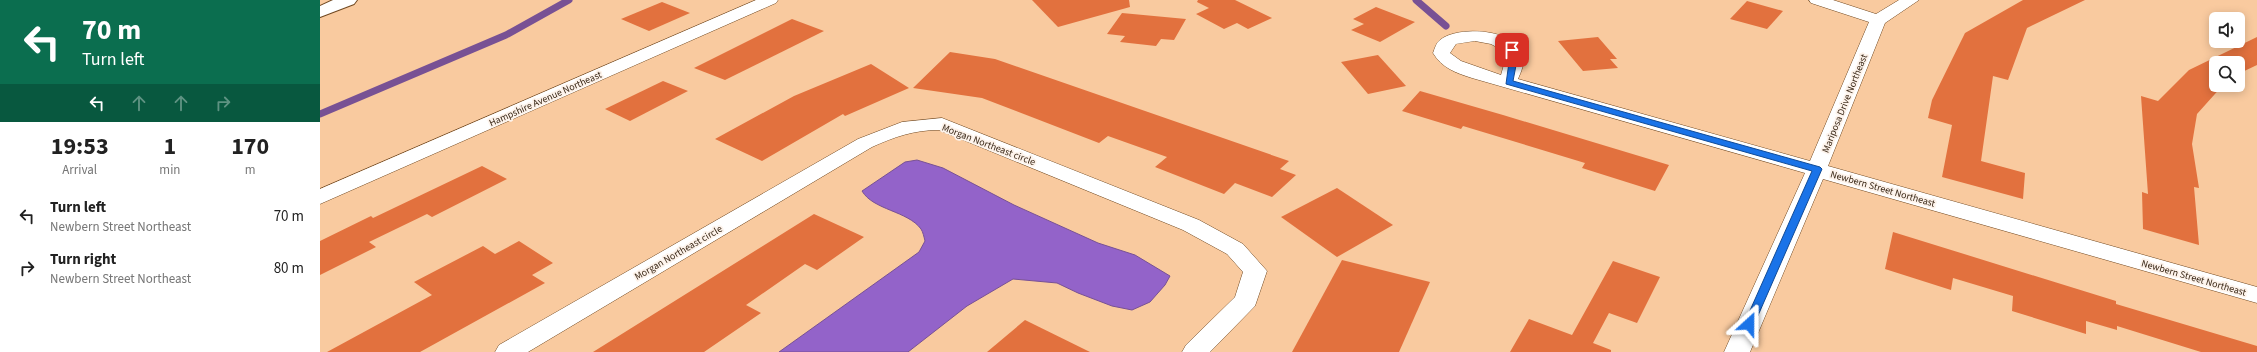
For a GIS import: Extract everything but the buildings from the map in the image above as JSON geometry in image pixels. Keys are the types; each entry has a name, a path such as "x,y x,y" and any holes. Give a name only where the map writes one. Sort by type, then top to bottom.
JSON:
{"street":[{"path":"320,12 348,0"},
{"name":"Hampshire Avenue Northeast","path":"320,197 770,0"},
{"path":"1817,0 1878,20 1911,0"},
{"name":"Mariposa Drive Northeast","path":"1737,352 1817,169 1878,20"},
{"name":"Newbern Street Northeast","path":"1508,82 2257,295"},
{"name":"Morgan Northeast circle","path":"508,352 865,143 891,130 918,124 942,124 1191,225 1235,249 1255,271 1246,300 1195,352"}],"shaded area":[{"path":"917,160 943,168 1014,205 1098,243 1135,255 1170,276 1165,285 1150,302 1132,310 1112,306 1057,283 1013,279 967,306 908,352 779,352 919,252 925,241 921,229 908,218 874,202 862,191 905,162"}],"waterway":[{"path":"320,114 506,35 569,0"},
{"path":"1416,0 1446,26"}],"route":[{"path":"1512,50 1514,55 1508,82 1817,169 1749,324"}]}
